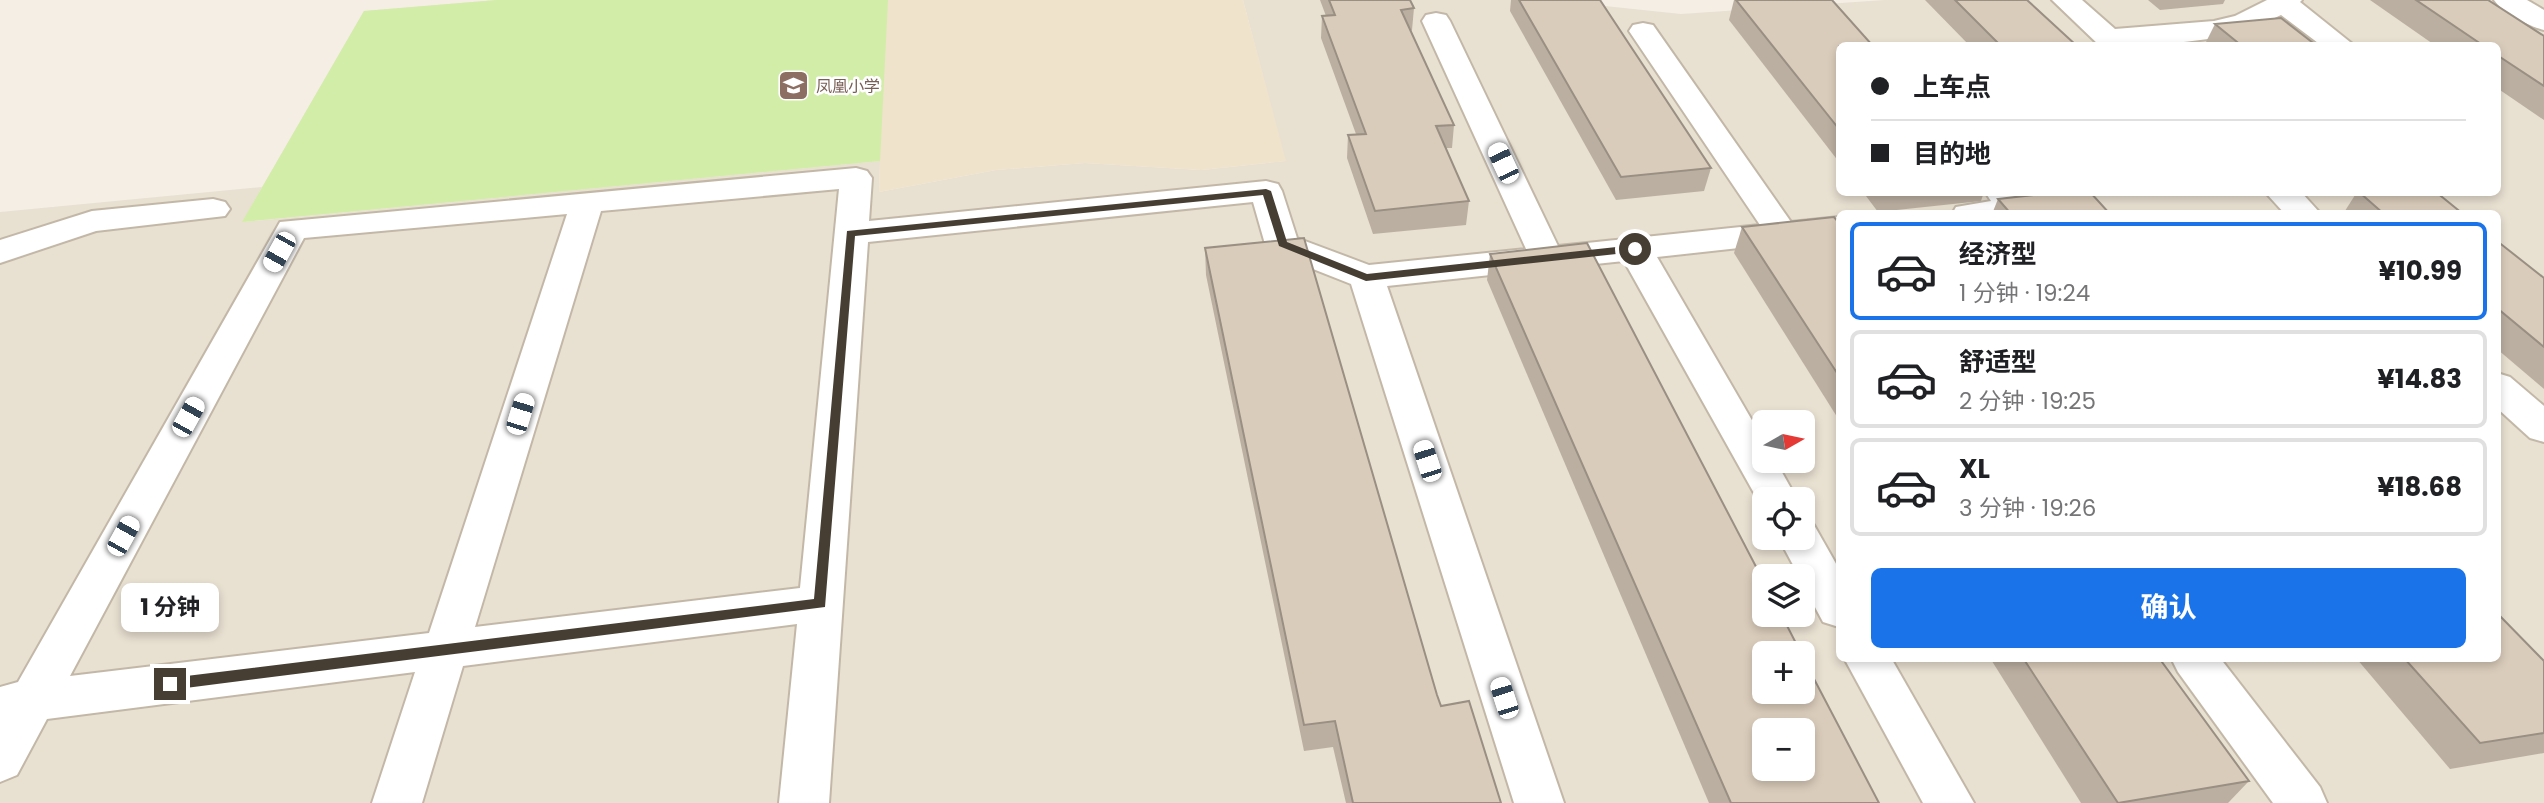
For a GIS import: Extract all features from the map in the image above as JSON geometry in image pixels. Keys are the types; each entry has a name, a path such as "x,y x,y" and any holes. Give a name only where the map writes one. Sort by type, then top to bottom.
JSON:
{"street":[{"path":"2066,0 2113,42 2243,23 2286,1 2336,42"},
{"path":"2508,0 2544,22"},
{"path":"1436,21 1547,258"},
{"path":"1643,31 1782,233"},
{"path":"0,760 16,703 292,229 856,178 804,803"},
{"path":"850,233 1266,191 1282,244 1366,277 1836,227"},
{"path":"2004,196 2015,209 2006,210"},
{"path":"2285,196 2301,210"},
{"path":"397,803 587,203"},
{"path":"0,252 92,220 212,209"},
{"path":"1635,249 1770,487"},
{"path":"1366,277 1539,803"},
{"path":"2501,390 2544,428"},
{"path":"1806,550 1836,604"},
{"path":"16,703 820,603"},
{"path":"1869,662 1949,803"},
{"path":"2197,662 2302,803"}],"shaded area":[{"name":"凤凰小学","path":"497,0 1243,0 1286,161 1201,170 1085,163 996,170 879,192 880,161 242,222 364,11"},
{"path":"1243,0 1548,0 1681,14 1885,0 2544,0 2544,803 0,803 0,212 262,187 243,222 880,161 879,192 996,170 1085,163 1201,170 1285,161"}],"green space":[{"name":"凤凰小学","path":"497,0 888,0 880,161 242,222 364,11"}],"building":[{"path":"1329,0 1410,0 1414,8 1401,10 1454,125 1436,126 1469,201 1375,211 1348,135 1366,134 1322,16 1335,15"},
{"path":"1519,0 1600,0 1711,168 1621,177"},
{"path":"1736,0 1832,0 1869,42 1836,42 1836,125"},
{"path":"1955,0 2027,0 2073,42 1997,42"},
{"path":"2416,0 2488,0 2544,36 2544,86 2501,58 2501,42 2478,42"},
{"path":"2281,18 2312,42 2237,42 2215,24"},
{"path":"2024,196 2094,196 2106,210 2008,210 1998,199"},
{"path":"2364,196 2441,196 2458,210 2379,210"},
{"path":"1834,217 1836,219 1836,371 1742,227"},
{"path":"1304,238 1437,695 1441,706 1469,701 1501,803 1353,803 1335,721 1304,725 1205,248"},
{"path":"1587,243 1755,564 1752,564 1752,627 1788,627 1795,641 1752,641 1752,704 1815,704 1815,681 1879,803 1731,803 1490,254"},
{"path":"2501,244 2544,278 2544,347 2501,311"},
{"path":"2501,617 2544,661 2544,733 2480,743 2408,662 2501,662"},
{"path":"2026,662 2162,662 2249,781 2118,803"}],"place":[{"name":"凤凰小学","path":"793,86"}],"route":[{"path":"170,684 820,603 850,233 1266,191 1282,244 1366,277 1635,249"}]}
